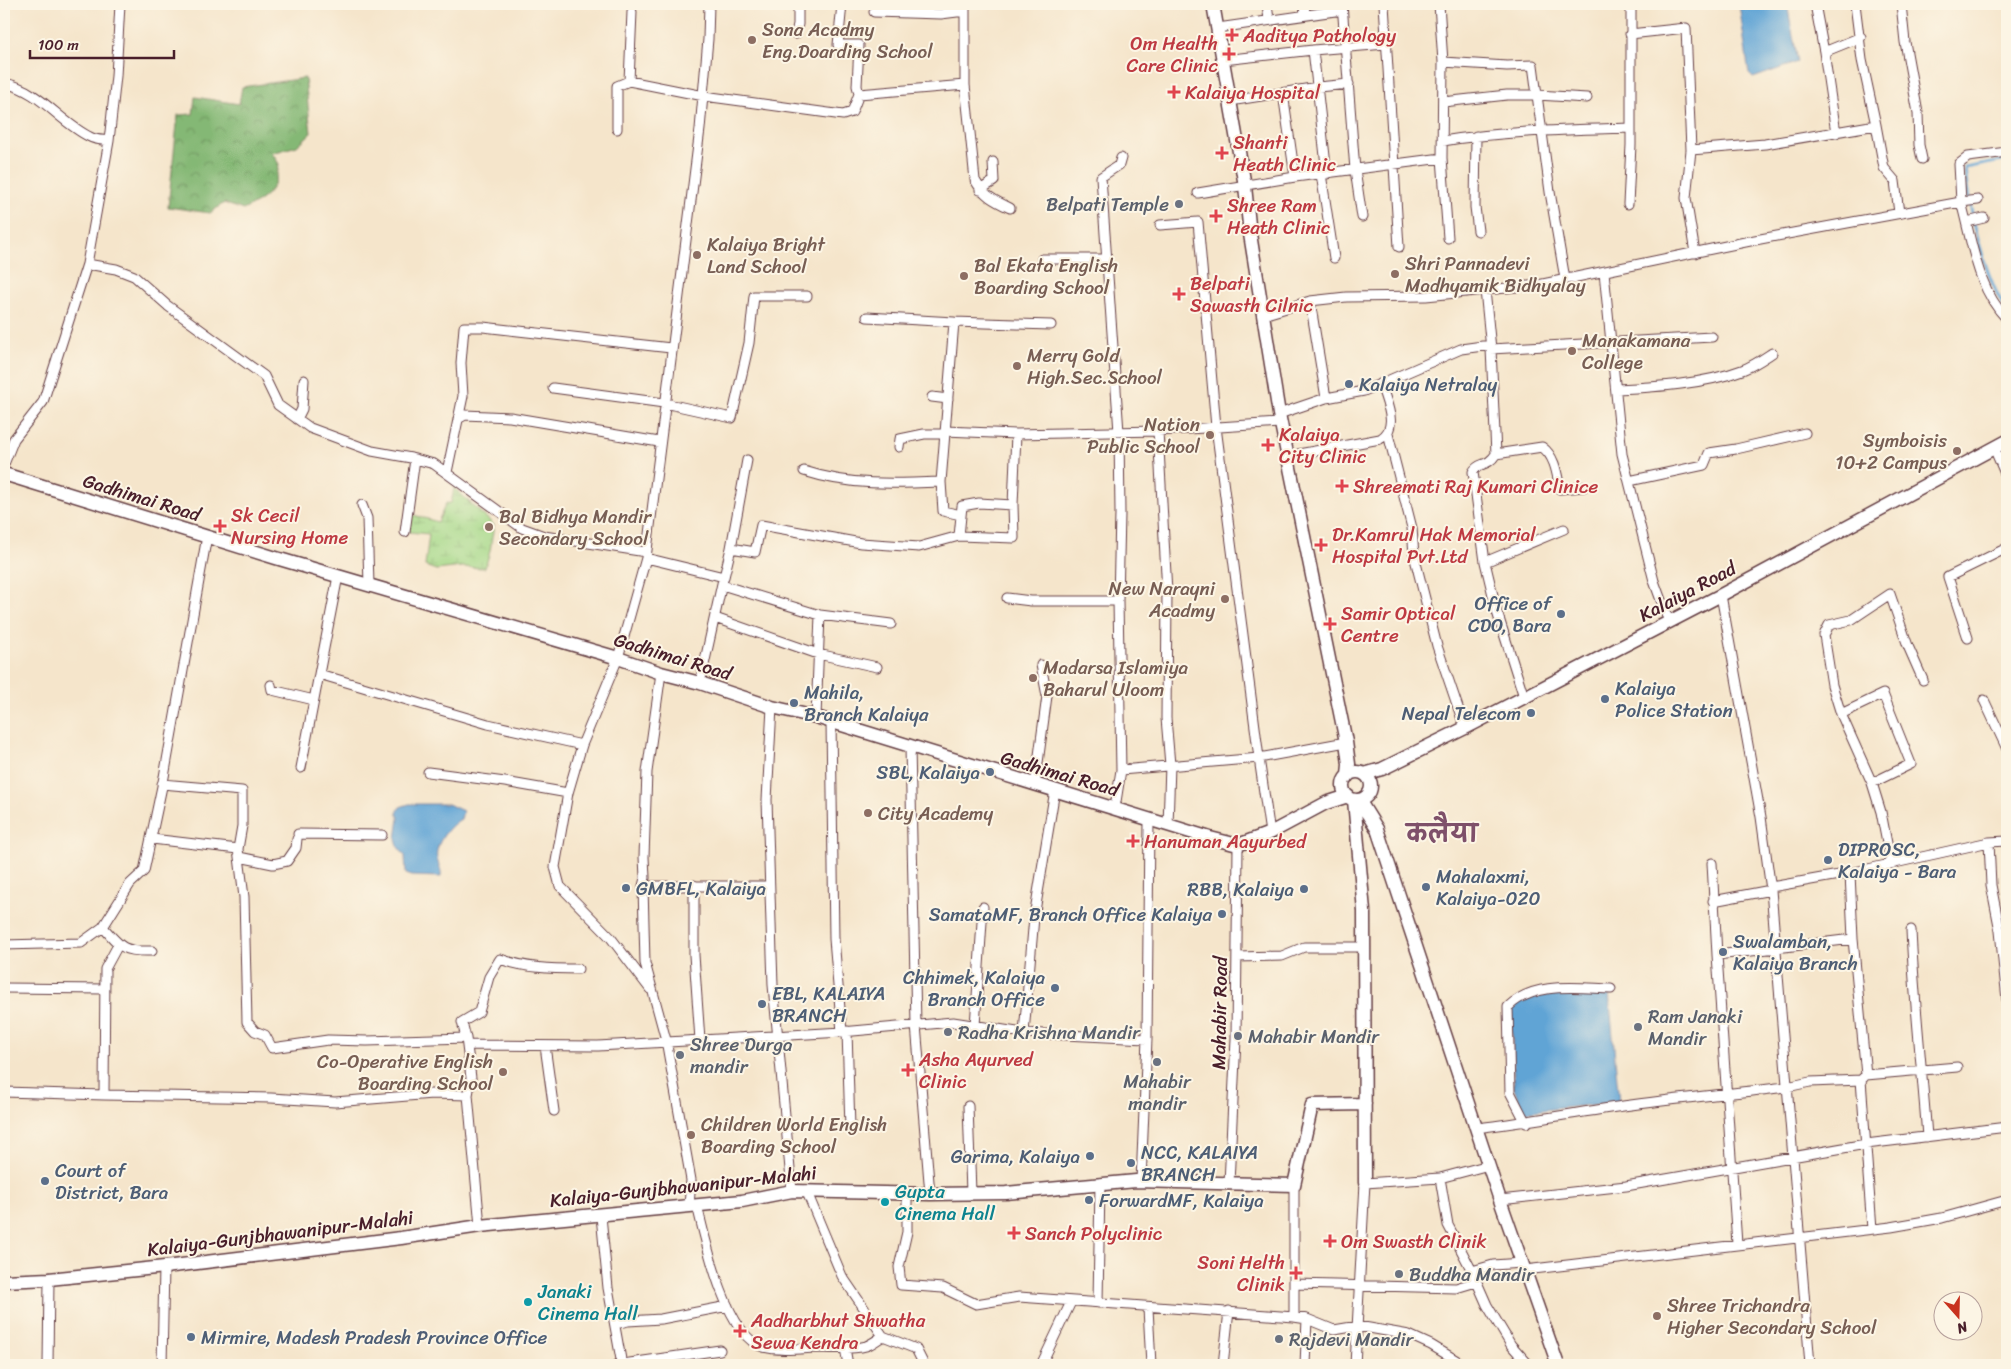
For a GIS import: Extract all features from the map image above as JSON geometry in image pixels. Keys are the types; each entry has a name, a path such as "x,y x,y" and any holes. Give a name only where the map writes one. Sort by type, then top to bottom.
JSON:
{"street":[{"path":"4,464 14,439 43,402 87,264 109,141 116,76 120,4"},
{"path":"650,989 611,938 560,886 555,867 568,793 582,745 618,658 646,555 704,96 709,4"},
{"path":"796,34 798,4"},
{"path":"617,129 616,86 629,82 704,96 843,115 852,112 859,94 857,86 859,45 838,45 842,4"},
{"path":"1213,4 1245,186 1280,418 1346,742 1352,788 1364,911 1365,1183 1355,1365"},
{"path":"1267,4 1269,20"},
{"path":"1304,4 1305,15"},
{"path":"1384,4 1399,247"},
{"path":"1439,4 1443,62 1442,158 1448,238"},
{"path":"1628,204 1631,128 1631,4"},
{"path":"1816,4 1836,133"},
{"path":"1855,4 1861,38 1862,60 1884,168 1896,181 1899,213"},
{"path":"1901,4 1905,42 1918,113 1919,145 1922,159"},
{"path":"874,12 941,14 965,7 965,85 975,180 980,190 992,199 1010,208"},
{"path":"1218,28 1305,15 1342,7 1347,47 1355,170 1362,217"},
{"path":"629,82 632,12"},
{"path":"1630,34 1686,28 1691,150 1686,198 1695,253"},
{"path":"1824,52 1861,38"},
{"path":"1223,60 1386,44"},
{"path":"1313,50 1318,87 1324,174 1334,258"},
{"path":"1443,62 1507,66 1534,65 1550,192 1566,279"},
{"path":"4,83 12,85 43,101 72,126 91,138 109,141"},
{"path":"1230,101 1349,84"},
{"path":"859,94 965,85"},
{"path":"1283,93 1295,177"},
{"path":"1443,102 1507,95 1587,98"},
{"path":"1691,150 1748,146 1876,125"},
{"path":"1443,141 1543,130 1631,128"},
{"path":"1476,136 1475,208 1478,231"},
{"path":"2007,152 1968,158 1959,164 1975,220 1987,291 1996,308 2007,319"},
{"path":"1115,808 1121,770 1118,602 1119,432 1101,177 1119,164 1121,158"},
{"path":"1198,193 1295,177 1442,158"},
{"path":"980,190 994,181 993,162"},
{"path":"1263,315 1310,301 1346,297 1426,296 1538,285 1899,213 1969,201"},
{"path":"1160,225 1198,222 1216,427 1270,833"},
{"path":"1042,259 1107,259"},
{"path":"87,264 116,269 134,276 168,306 264,376 278,405 310,428 372,451 434,464 522,528 544,536 646,555 820,615 891,624"},
{"path":"1604,272 1622,454 1654,581 1669,622"},
{"path":"1485,290 1491,347 1496,454 1491,462 1476,467 1473,472 1485,562 1497,612 1524,697"},
{"path":"553,388 664,403 732,418 749,343 754,296 808,296"},
{"path":"1310,301 1326,398"},
{"path":"867,317 1051,325"},
{"path":"954,322 941,482 943,511 961,515"},
{"path":"447,472 464,396 460,363 464,327 483,327 671,348"},
{"path":"899,447 900,439 924,434 1119,432 1216,427 1280,418 1326,398 1382,384 1461,349 1612,344 1712,337"},
{"path":"1617,389 1717,378 1744,370 1772,353"},
{"path":"297,419 302,409 304,380"},
{"path":"1288,456 1380,439 1388,434 1392,425 1382,384"},
{"path":"932,397 948,399"},
{"path":"458,419 465,415 510,417 660,442"},
{"path":"1158,431 1167,592 1166,718 1170,765 1168,826"},
{"path":"1629,481 1704,465 1709,453 1736,449 1805,433"},
{"path":"4,434 14,439"},
{"path":"731,548 755,552 761,524 861,543 919,547 959,536 1014,538 1013,506 1016,434"},
{"path":"1388,434 1412,528 1414,555 1437,646 1465,728"},
{"name":"Kalaiya Road","path":"1365,776 1465,728 1669,622 2007,441"},
{"path":"1496,454 1542,447 1549,452 1553,461 1560,489 1584,487"},
{"path":"1994,448 2007,478"},
{"path":"405,532 415,459"},
{"path":"700,683 731,548 747,460"},
{"path":"804,471 823,477 867,484 941,482"},
{"name":"Gadhimai Road","path":"4,474 338,576 618,658 772,707 816,717 1115,808 1149,821 1238,845"},
{"path":"959,536 962,506 979,503 1013,506"},
{"path":"362,505 367,518 369,585"},
{"path":"1485,562 1564,529"},
{"path":"4,945 82,944 103,927 130,884 144,872 152,839 207,536"},
{"path":"1968,638 1948,577 2007,548"},
{"path":"301,768 338,576"},
{"path":"1721,594 1761,817 1771,888 1791,1156 1810,1365"},
{"path":"1891,864 1882,812 1872,783 1841,714 1832,684 1824,635 1829,625 1851,620 1890,594 1908,646 1923,680"},
{"path":"1007,598 1031,601 1118,602"},
{"path":"816,717 820,615"},
{"path":"714,618 818,654 877,667"},
{"path":"1035,785 1047,696 1042,665"},
{"path":"661,673 647,772 645,878 642,886 645,963 650,989 666,1040 691,1180 693,1206 733,1318 743,1333 762,1347 784,1349 845,1348 866,1346 883,1336"},
{"path":"320,674 488,724 582,745"},
{"path":"271,685 272,690 314,700"},
{"path":"1841,714 1884,694 1911,764 1872,783"},
{"path":"1984,700 2007,749"},
{"path":"772,707 767,800 769,886 776,1036 792,1191"},
{"path":"831,722 834,938 845,1031 850,1128"},
{"path":"1121,770 1259,758 1346,742"},
{"path":"910,747 916,1025 930,1194"},
{"path":"428,772 505,782 568,793"},
{"path":"1238,845 1270,833 1326,803 1352,788 1365,776 1370,790 1352,788"},
{"path":"162,784 242,791 242,826 238,853 244,907 247,1022 255,1031 265,1035 272,1048 328,1040 467,1041 545,1046 598,1046 666,1040 776,1036 954,1022 1024,1032 1147,1039"},
{"path":"1352,788 1376,829 1500,1200 1558,1365"},
{"path":"1024,1032 1034,917 1055,790"},
{"path":"1141,1181 1147,1039 1149,821"},
{"path":"152,839 238,853 273,864 287,861 296,848 298,836 382,835"},
{"path":"1714,900 1850,873 1989,842 2007,841"},
{"path":"1989,842 1991,885 2004,930 2007,1000"},
{"name":"Mahabir Road","path":"1229,1182 1236,1039 1238,845"},
{"path":"1712,863 1737,1244"},
{"path":"1850,873 1872,1229"},
{"path":"694,885 694,955 700,1040"},
{"path":"642,886 769,886"},
{"path":"975,1026 984,907"},
{"path":"103,927 118,945 133,952 152,951"},
{"path":"1911,930 1914,999 1927,1137"},
{"path":"1717,955 1853,939"},
{"path":"104,1095 106,965 118,945"},
{"path":"1237,957 1282,956 1304,947 1364,947"},
{"path":"480,1226 468,1094 471,1078 467,1041 462,1022 479,1012 489,977 500,959 516,965 530,967 578,969"},
{"path":"4,988 105,989"},
{"path":"1526,1123 1510,1092 1508,1007 1517,998 1530,992 1564,988 1612,989"},
{"path":"545,1046 554,1111"},
{"path":"1476,1128 1526,1123 1544,1117 1787,1087 1810,1082 1958,1067"},
{"path":"4,1092 271,1098 334,1102 432,1094 468,1094"},
{"path":"1294,1316 1294,1185 1312,1105 1365,1104"},
{"path":"968,1106 971,1193"},
{"path":"1500,1200 1626,1186 1866,1144 2007,1127"},
{"path":"1365,1183 1440,1178 1489,1165"},
{"path":"1440,1178 1448,1225 1472,1271 1487,1306 1511,1345 1529,1365"},
{"name":"Kalaiya-Gunjbhawanipur-Malahi","path":"4,1281 49,1279 164,1267 401,1238 480,1226 546,1219 601,1216 742,1201 792,1191 930,1194 1006,1193 1141,1181 1294,1185"},
{"path":"1098,1303 1100,1184"},
{"path":"806,1190 842,1276 883,1336 916,1349 924,1365"},
{"path":"907,1193 907,1232 899,1267 901,1285 943,1288 976,1304 1019,1297 1148,1308 1294,1316 1334,1330 1358,1326 1409,1335 1431,1344 1463,1365"},
{"path":"1472,1271 1493,1265 1524,1267 1872,1229 1942,1218 2007,1200"},
{"path":"601,1216 608,1288 615,1324 619,1365 720,1350"},
{"path":"162,1365 164,1267"},
{"path":"48,1365 49,1279"},
{"path":"1294,1284 1456,1288 1476,1282"},
{"path":"1041,1365 1071,1302"},
{"path":"615,1324 628,1320 661,1319 728,1306"},
{"path":"1148,1308 1151,1365"},
{"path":"1223,1365 1229,1311"},
{"path":"1305,1365 1307,1320"},
{"path":"845,1348 848,1365"}],"green space":[{"path":"305,78 311,133 297,146 272,153 279,164 275,182 264,197 243,210 224,203 210,213 168,207 178,115 193,114 195,97 239,104 242,87"},
{"path":"454,488 494,525 485,568 462,567 436,570 425,566 429,534 409,532 410,514 438,522 446,503 451,503"}],"water":[{"path":"1739,4 1787,4 1798,62 1753,78 1749,74"},
{"path":"409,804 448,804 463,811 461,819 448,830 438,847 437,858 441,877 406,874 405,856 398,847 396,839 399,818 397,813 400,807"},
{"path":"1562,992 1609,993 1619,1102 1524,1112 1514,1089 1511,1008 1524,999"}],"waterway":[{"path":"2007,160 1965,168 1979,242 1992,281 2007,310"}],"place":[{"name":"Aaditya Pathology","path":"1232,35"},
{"name":"Sona Acadmy Eng.Doarding School","path":"752,40"},
{"name":"Om Health Care Clinic","path":"1229,54"},
{"name":"Kalaiya Hospital","path":"1174,92"},
{"name":"Shanti Heath Clinic","path":"1222,153"},
{"name":"Belpati Temple","path":"1179,204"},
{"name":"Shree Ram Heath Clinic","path":"1216,216"},
{"name":"Kalaiya Bright Land School","path":"697,255"},
{"name":"Shri Pannadevi Madhyamik Bidhyalay","path":"1395,274"},
{"name":"Bal Ekata English Boarding School","path":"964,276"},
{"name":"Belpati Sawasth Cilnic","path":"1179,294"},
{"name":"Manakamana College","path":"1572,351"},
{"name":"Merry Gold High.Sec.School","path":"1017,366"},
{"name":"Kalaiya Netralay","path":"1349,384"},
{"name":"Nation Public School","path":"1210,435"},
{"name":"Kalaiya City Clinic","path":"1268,445"},
{"name":"Symboisis 10+2 Campus","path":"1957,451"},
{"name":"Shreemati Raj Kumari Clinice","path":"1342,486"},
{"name":"Sk Cecil Nursing Home","path":"220,526"},
{"name":"Bal Bidhya Mandir Secondary School","path":"489,527"},
{"name":"Dr.Kamrul Hak Memorial Hospital Pvt.Ltd","path":"1321,545"},
{"name":"New Narayni Acadmy","path":"1225,599"},
{"name":"Office of CDO, Bara","path":"1561,614"},
{"name":"Samir Optical Centre","path":"1330,624"},
{"name":"Madarsa Islamiya Baharul Uloom","path":"1033,678"},
{"name":"Kalaiya Police Station","path":"1605,699"},
{"name":"Mahila, Branch Kalaiya","path":"794,703"},
{"name":"Nepal Telecom","path":"1531,713"},
{"name":"SBL, Kalaiya","path":"990,772"},
{"name":"City Academy","path":"868,813"},
{"name":"Hanuman Aayurbed","path":"1133,841"},
{"name":"DIPROSC, Kalaiya - Bara","path":"1828,860"},
{"name":"Mahalaxmi, Kalaiya-020","path":"1426,887"},
{"name":"GMBFL, Kalaiya","path":"626,888"},
{"name":"RBB, Kalaiya","path":"1304,889"},
{"name":"SamataMF, Branch Office Kalaiya","path":"1222,914"},
{"name":"Swalamban, Kalaiya Branch","path":"1723,952"},
{"name":"Chhimek, Kalaiya Branch Office","path":"1055,988"},
{"name":"EBL, KALAIYA BRANCH","path":"762,1004"},
{"name":"Ram Janaki Mandir","path":"1638,1027"},
{"name":"Radha Krishna Mandir","path":"948,1032"},
{"name":"Mahabir Mandir","path":"1238,1036"},
{"name":"Shree Durga mandir","path":"680,1055"},
{"name":"Mahabir mandir","path":"1157,1062"},
{"name":"Asha Ayurved Clinic","path":"908,1070"},
{"name":"Co-Operative English Boarding School","path":"503,1072"},
{"name":"Children World English Boarding School","path":"691,1135"},
{"name":"Garima, Kalaiya","path":"1090,1156"},
{"name":"NCC, KALAIYA BRANCH","path":"1131,1163"},
{"name":"Court of District, Bara","path":"45,1181"},
{"name":"ForwardMF, Kalaiya","path":"1089,1200"},
{"name":"Gupta Cinema Hall","path":"885,1202"},
{"name":"Sanch Polyclinic","path":"1014,1233"},
{"name":"Om Swasth Clinik","path":"1330,1241"},
{"name":"Soni Helth Clinik","path":"1296,1273"},
{"name":"Buddha Mandir","path":"1399,1274"},
{"name":"Janaki Cinema Hall","path":"528,1302"},
{"name":"Shree Trichandra Higher Secondary School","path":"1657,1316"},
{"name":"Aadharbhut Shwatha Sewa Kendra","path":"740,1331"},
{"name":"Mirmire, Madesh Pradesh Province Office","path":"191,1337"},
{"name":"Rajdevi Mandir","path":"1279,1339"}],"district":[{"name":"कलैया","path":"1442,834"}]}
